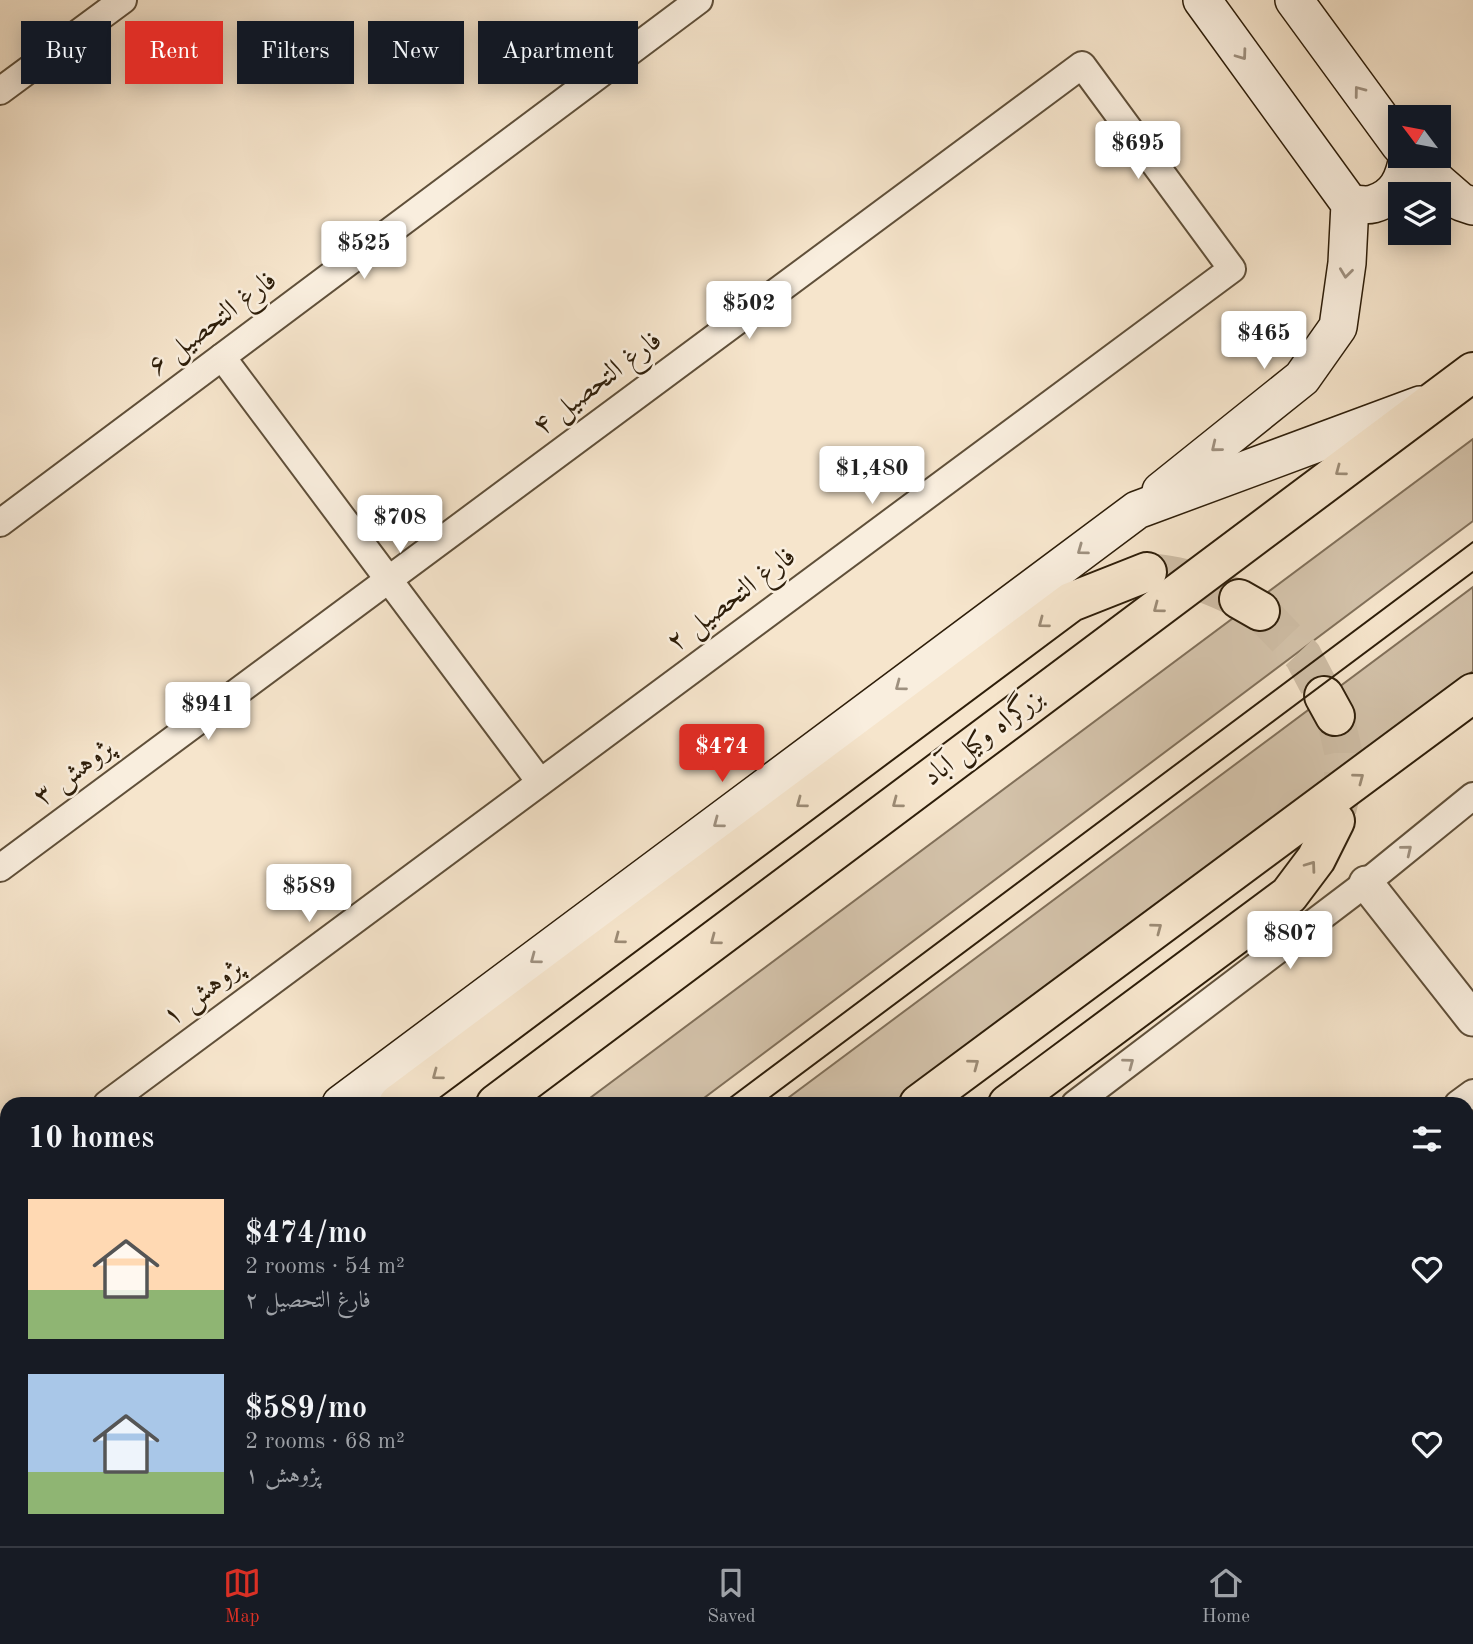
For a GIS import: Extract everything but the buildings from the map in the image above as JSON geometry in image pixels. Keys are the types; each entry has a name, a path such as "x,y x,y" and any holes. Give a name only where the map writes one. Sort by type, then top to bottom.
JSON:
{"highway":[{"name":"بزرگراه وکیل آباد","path":"505,1097 1473,372"},
{"path":"407,1097 1071,602 1147,572"},
{"path":"928,1097 1473,693"},
{"path":"1017,1097 1289,895 1316,859 1335,821"}],"main road":[{"path":"350,1097 1137,510 1302,378 1338,327 1347,263 1350,204 1202,0"},
{"path":"1293,0 1388,129"},
{"path":"1350,204 1372,205 1391,195 1404,178 1406,168"},
{"path":"1422,168 1461,202 1473,206"},
{"path":"1137,510 1437,398"}],"street":[{"path":"0,91 124,0"},
{"name":"فارغ التحصیل ۶","path":"0,523 699,0"},
{"name":"فارغ التحصیل ۴","path":"388,579 1082,65 1232,269"},
{"name":"فارغ التحصیل ۲","path":"540,782 1232,269"},
{"path":"222,357 540,782"},
{"name":"پژوهش ۳","path":"0,868 388,579"},
{"name":"پژوهش ۱","path":"116,1097 540,782"},
{"path":"1084,1097 1366,883 1473,796"},
{"path":"1366,883 1473,1019"}],"shaded area":[{"path":"1473,439 1473,521 705,1097 591,1097"},
{"path":"1473,587 1473,671 903,1097 789,1097"}],"tunnel":[{"path":"1147,572 1194,581 1239,599"},
{"path":"1260,611 1303,656 1324,696"},
{"path":"1335,716 1343,751 1343,786 1336,815"}],"tram line":[{"path":"731,1097 1473,542"},
{"path":"770,1097 1473,572"}]}
